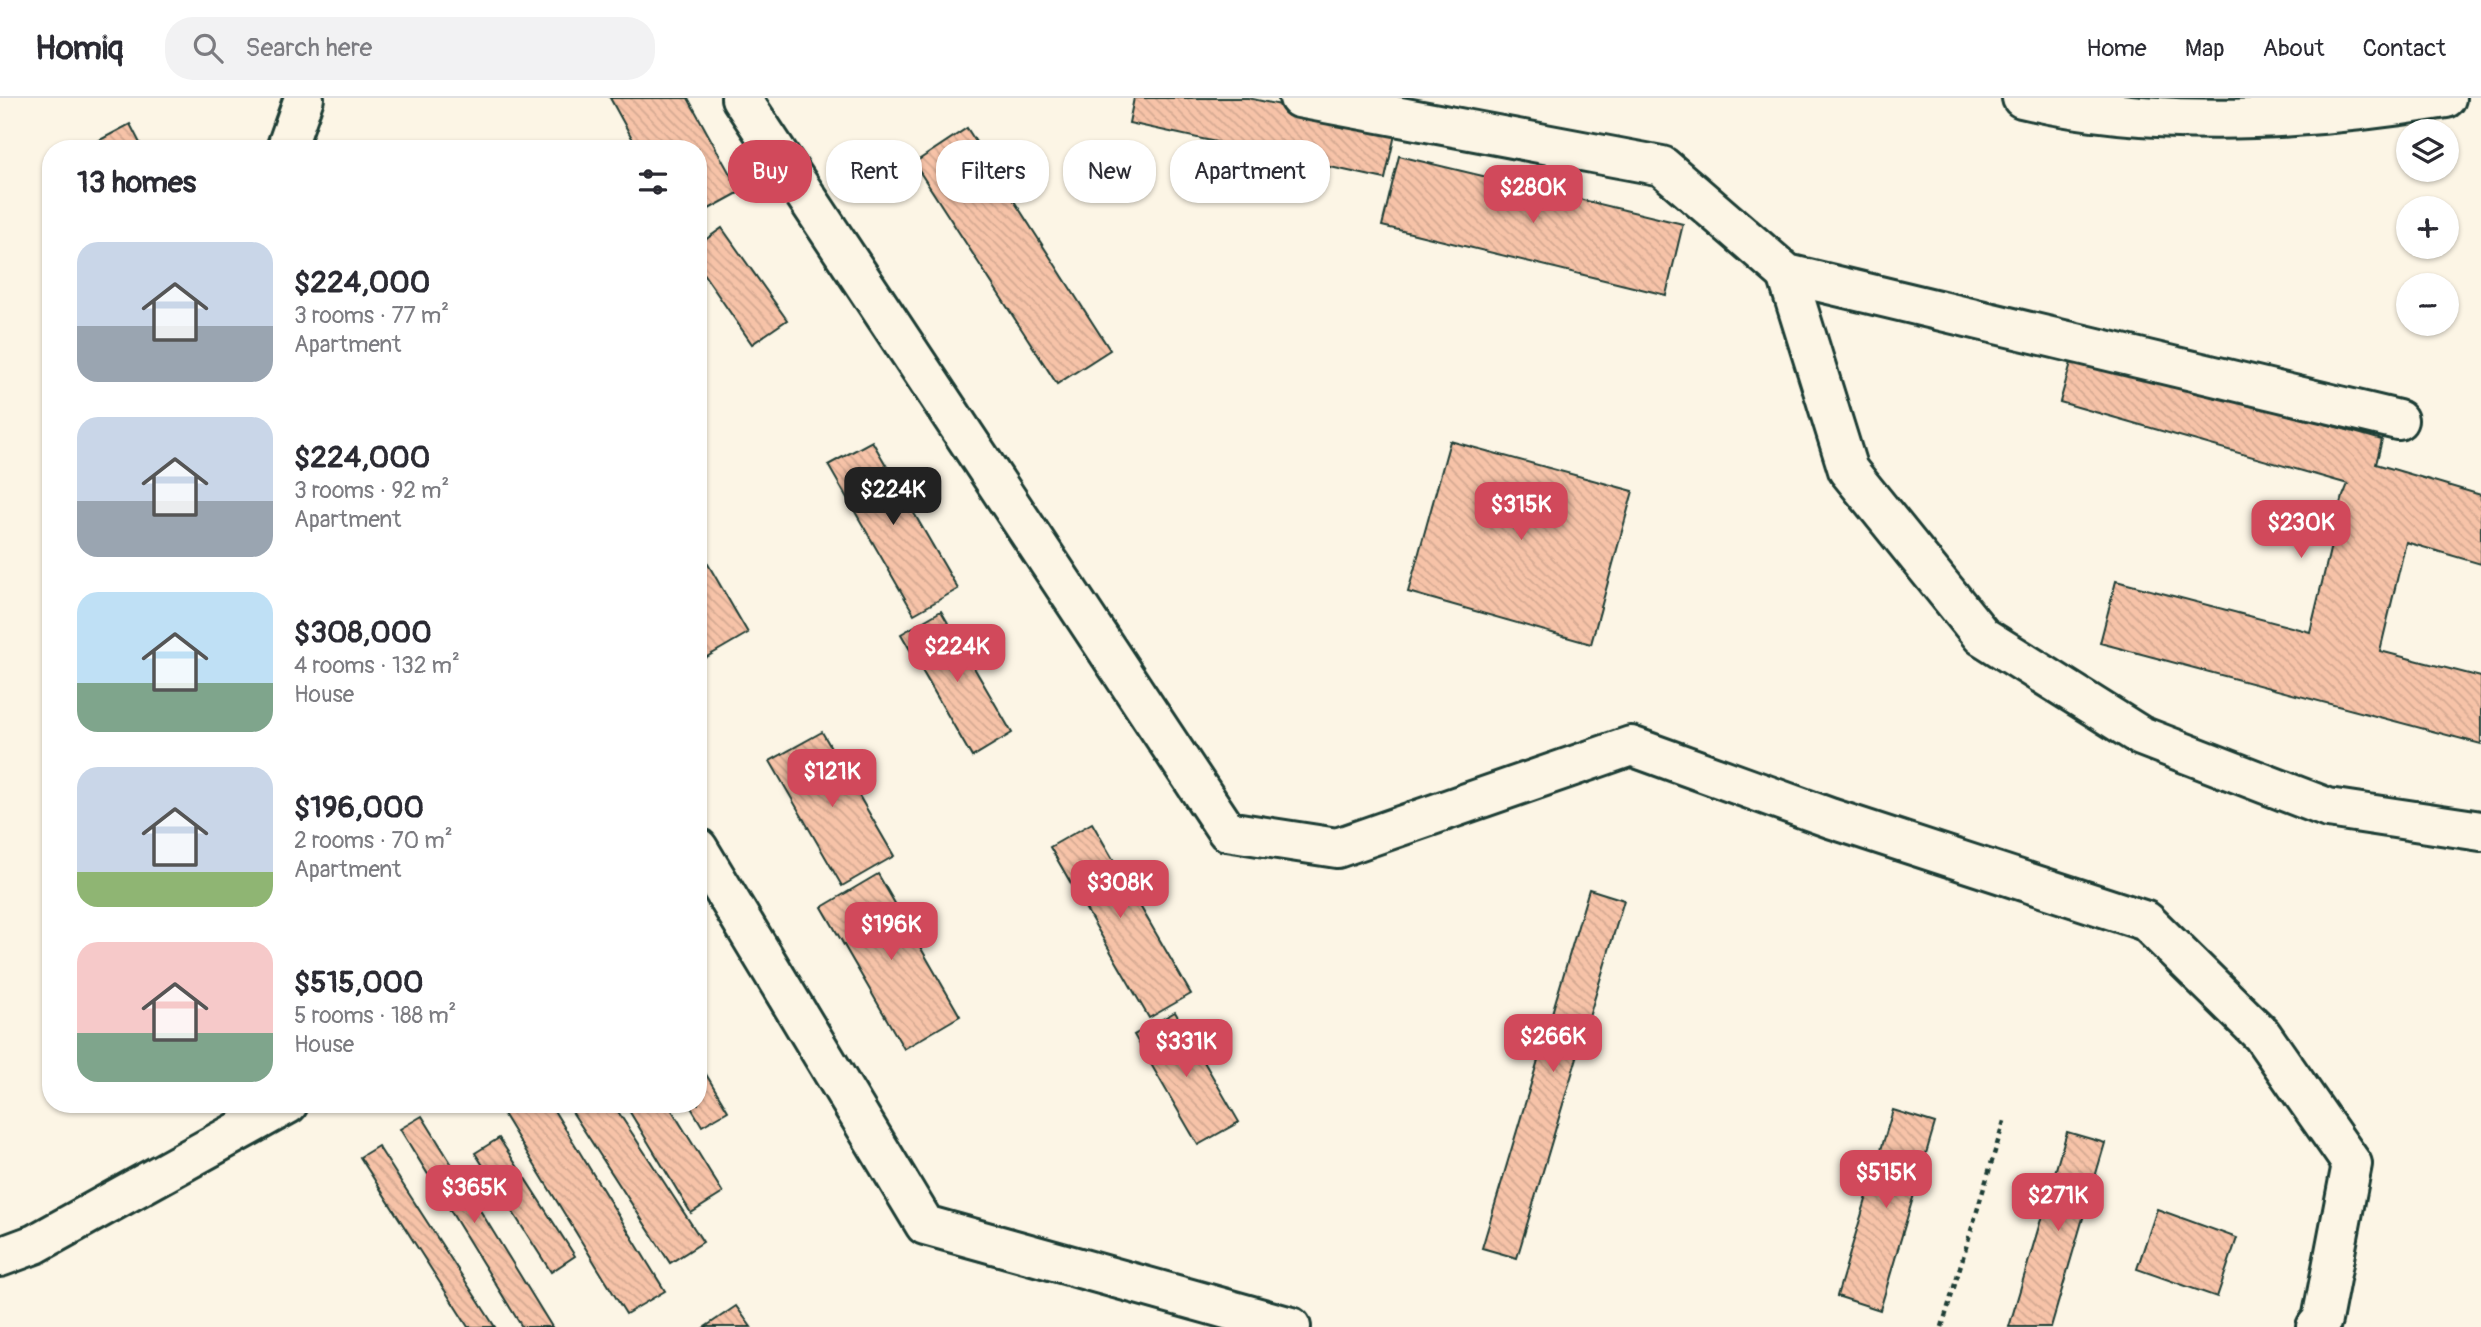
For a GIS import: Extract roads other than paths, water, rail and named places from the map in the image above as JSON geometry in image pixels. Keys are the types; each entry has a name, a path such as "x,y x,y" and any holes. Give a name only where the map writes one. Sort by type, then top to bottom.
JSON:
{"street":[{"path":"288,140 304,98"},
{"path":"741,98 1227,831 1337,848 1631,746 1830,818 2146,921 2262,1035 2352,1164 2322,1320 2316,1327"},
{"path":"1299,98 1662,166 1787,274 2398,419"},
{"path":"2022,98 2046,104 2135,114 2246,119 2393,107 2446,98"},
{"path":"1787,274 1848,470 1982,636 2153,741 2328,808 2481,831"},
{"path":"707,872 925,1224 1291,1327"},
{"path":"0,1257 35,1244 272,1113"}]}
